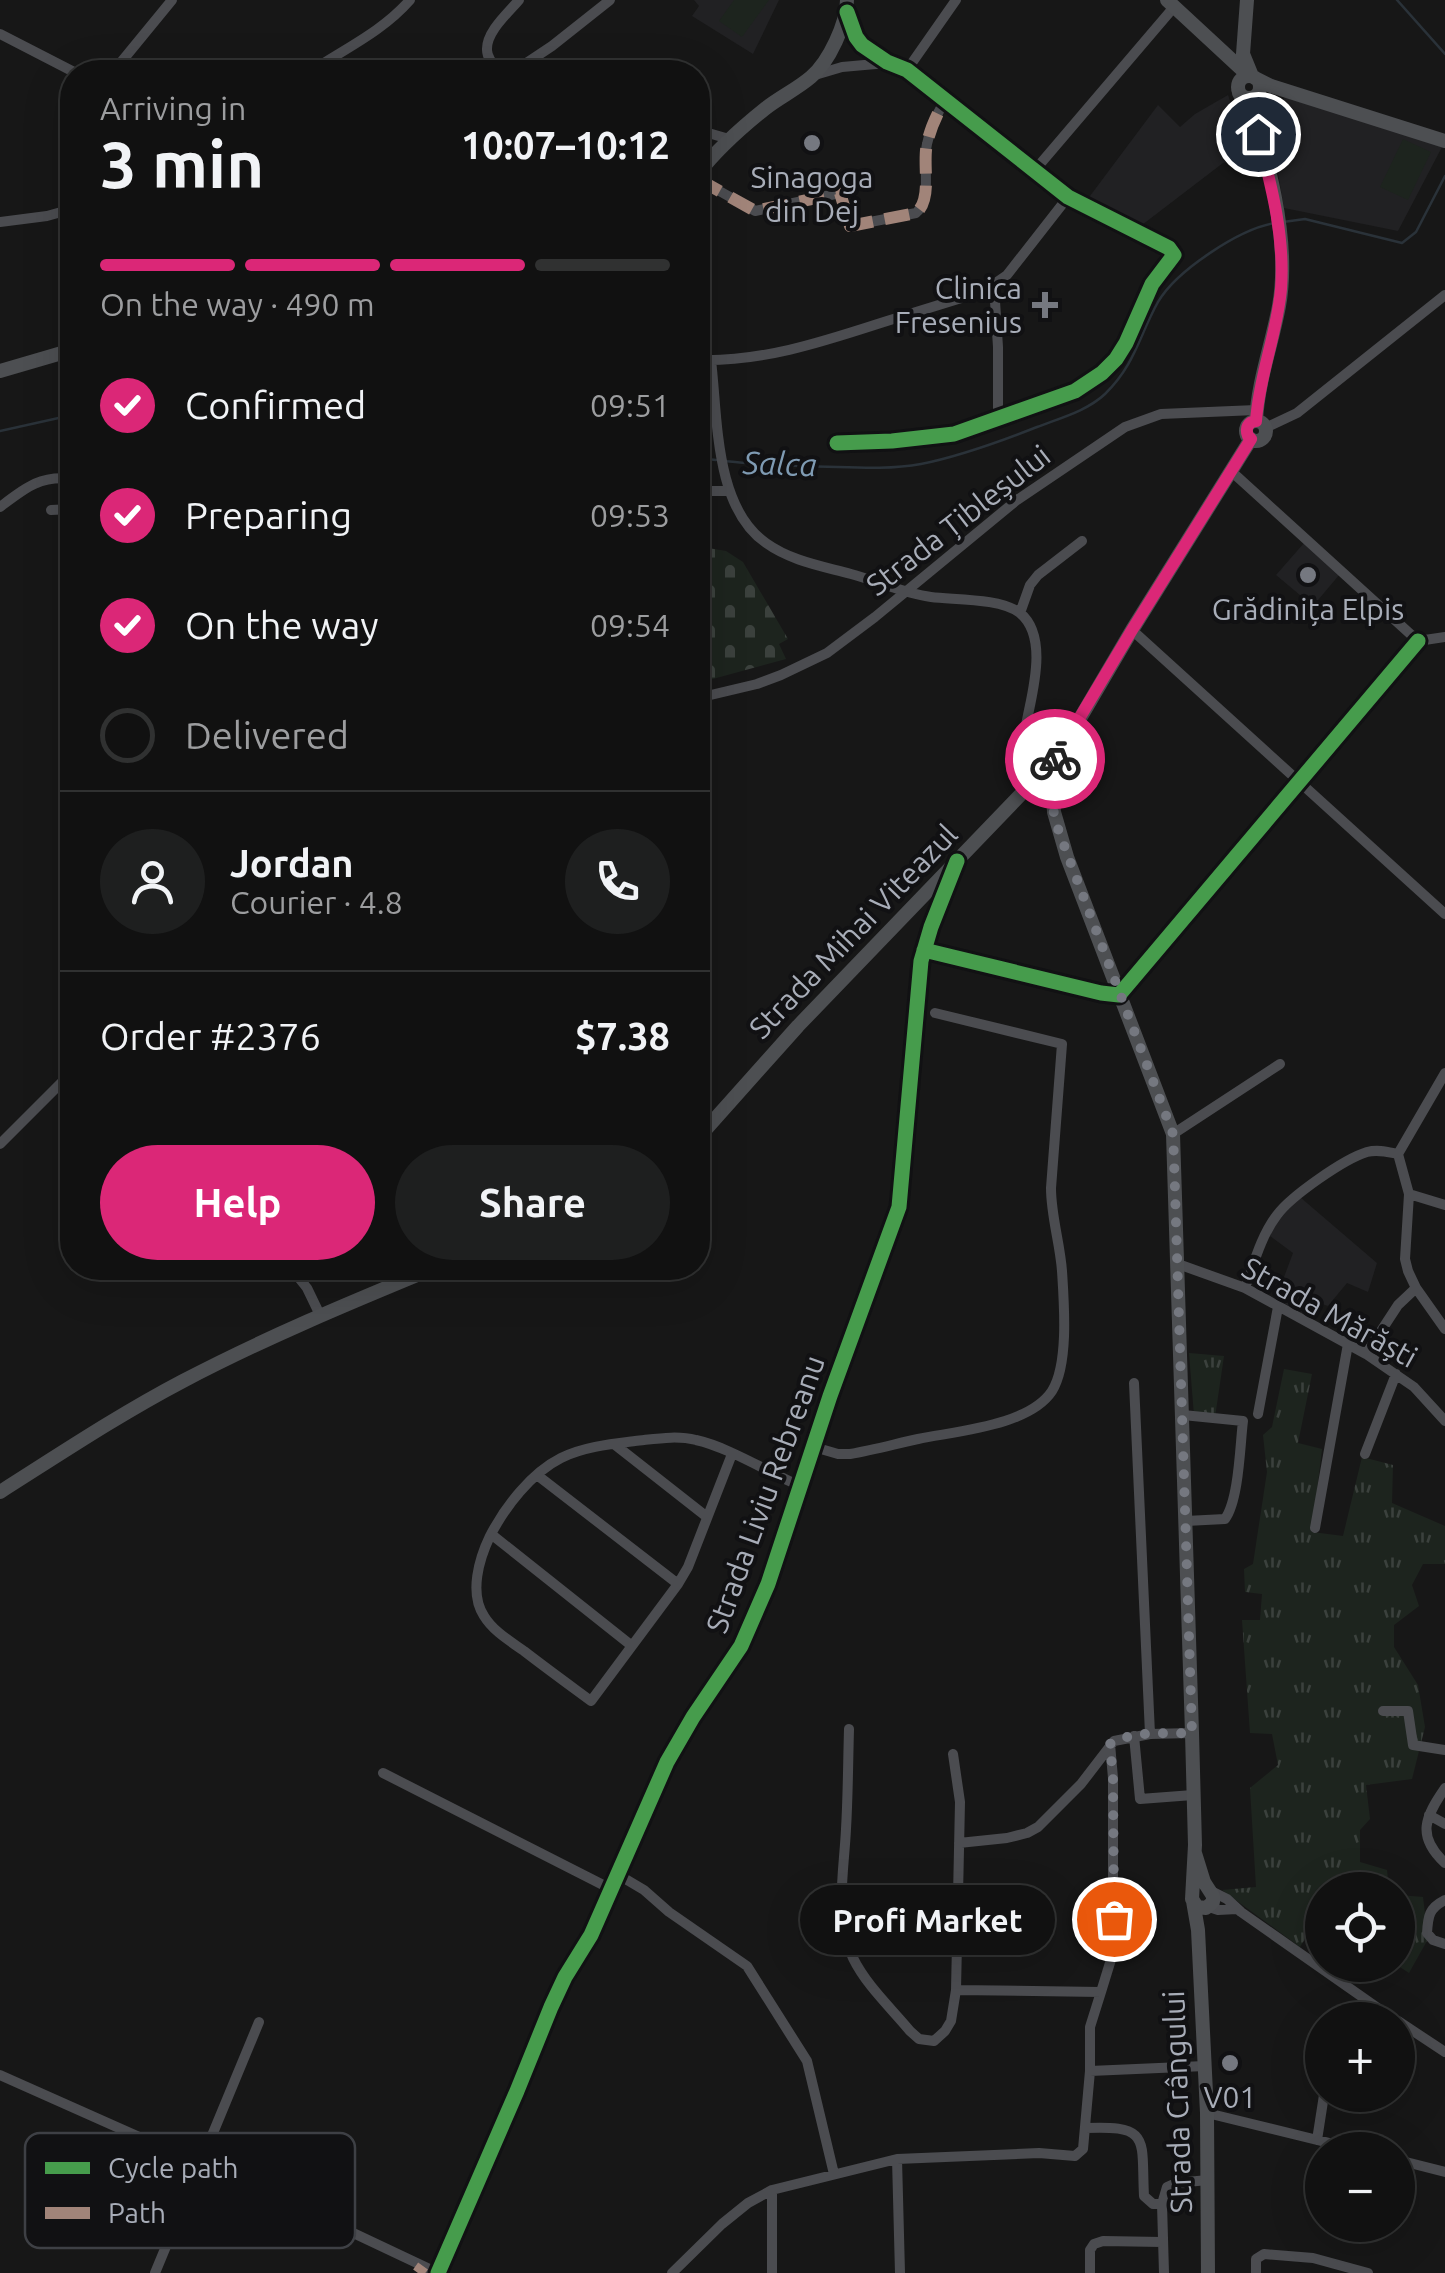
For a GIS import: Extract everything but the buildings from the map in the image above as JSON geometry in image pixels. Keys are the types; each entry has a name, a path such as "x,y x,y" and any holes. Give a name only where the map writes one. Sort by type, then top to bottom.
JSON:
{"main road":[{"path":"1247,0 1243,54 1254,84 1258,132"},
{"path":"1170,3 1254,84"},
{"path":"710,162 730,138 814,75 838,37 847,6"},
{"path":"1227,56 1243,54"},
{"path":"1227,56 1258,132"},
{"path":"1239,91 1241,80 1282,89 1440,139"},
{"name":"Strada Mihai Viteazul","path":"710,1125 798,1026 1051,764 1251,439 1247,428 1259,420 1282,273 1280,236 1258,132"},
{"path":"0,371 60,354"},
{"name":"Strada Crângului","path":"1051,764 1059,832 1173,1134 1194,1852 1203,1898 1198,1930 1207,2113 1208,2273"},
{"path":"0,1492 183,1380 405,1280"}],"street":[{"path":"123,60 172,0"},
{"path":"329,60 365,38 410,0"},
{"path":"490,60 487,48 496,28 519,0"},
{"path":"531,60 610,0"},
{"path":"907,70 956,0"},
{"path":"1034,170 1170,3"},
{"path":"837,443 954,434 1075,391 1116,359 1152,284 1174,255 1169,248 1068,196 907,70 886,62 862,45 847,6"},
{"path":"0,34 60,65"},
{"path":"814,75 886,62"},
{"path":"710,183 755,211 840,193 850,226 916,213 922,210 925,200 926,146 945,100"},
{"path":"710,133 730,138"},
{"path":"1051,764 1031,750 1025,737 1035,643 1031,628 1020,613 1006,606 928,597 804,562 766,544 743,522 728,491 712,360 760,356 820,343 984,291 1007,275 1068,196"},
{"path":"0,222 60,212"},
{"path":"994,286 998,420"},
{"path":"1259,420 1297,413 1445,295"},
{"name":"Strada Țibleșului","path":"710,695 757,684 827,653 1017,500 1124,428 1162,414 1259,420"},
{"path":"1231,471 1418,641"},
{"path":"0,507 39,480 60,478"},
{"path":"710,491 728,491"},
{"path":"51,510 60,510"},
{"path":"1020,613 1038,575 1082,541"},
{"path":"1132,630 1445,914"},
{"path":"924,950 1120,996 1418,641 1445,637"},
{"name":"Strada Liviu Rebreanu","path":"438,2273 558,1992 591,1935 680,1738 741,1646 768,1584 830,1396 900,1207 924,950 958,861"},
{"path":"814,1447 850,1454 998,1422 1038,1405 1057,1382 1062,1354 1062,1266 1051,1210 1051,1188 1062,1044 934,1012"},
{"path":"1173,1134 1280,1064"},
{"path":"1445,1074 1398,1154 1409,1194 1405,1259 1416,1288 1445,1329"},
{"path":"0,1144 60,1084"},
{"path":"1246,1288 1260,1245 1274,1219 1294,1199 1364,1153 1398,1154"},
{"path":"1409,1194 1445,1206"},
{"name":"Strada Mărăști","path":"1178,1264 1246,1288 1366,1354 1414,1387 1445,1421"},
{"path":"300,1280 320,1315"},
{"path":"1366,1354 1398,1305 1416,1288"},
{"path":"1258,1414 1278,1307"},
{"path":"1314,1528 1348,1344"},
{"path":"1365,1454 1396,1374"},
{"path":"1134,1383 1150,1734"},
{"path":"1183,1415 1243,1421 1231,1512 1225,1519 1186,1522"},
{"path":"732,1454 688,1567 591,1701 485,1619 476,1582 491,1534 518,1496 559,1459 614,1444 694,1439 732,1454 800,1486"},
{"path":"614,1444 707,1517"},
{"path":"538,1475 678,1584"},
{"path":"491,1534 632,1646"},
{"path":"1384,1710 1408,1711 1413,1745 1445,1750"},
{"path":"849,1730 842,1914 852,1956 910,2031 926,2042 946,2031 956,1990 960,1802 953,1754"},
{"path":"959,1842 1007,1838 1038,1827 1082,1784 1110,1744 1121,1738 1192,1733"},
{"path":"1134,1736 1140,1800 1193,1795"},
{"path":"672,2273 748,2203 772,2190 896,2158 1039,2153 1075,2156 1083,2149 1090,2027 1113,1953 1110,1744"},
{"path":"383,1773 611,1889"},
{"path":"1445,1788 1429,1815 1426,1838 1445,1863"},
{"path":"1429,1815 1445,1824"},
{"path":"617,1874 746,1966 807,2061 834,2174"},
{"path":"1203,1898 1218,1910 1237,1909 1369,2002"},
{"path":"1445,1900 1429,1912 1427,1933 1445,1944"},
{"path":"956,1990 1101,1992"},
{"path":"211,2133 259,2022"},
{"path":"1415,2033 1445,2052"},
{"path":"1090,2071 1205,2066"},
{"path":"0,2075 130,2133"},
{"path":"1207,2113 1305,2137"},
{"name":"Strada Crângului","path":"1085,2128 1128,2129 1141,2142 1144,2196 1153,2204 1162,2204 1164,2273"},
{"path":"896,2158 900,2273"},
{"path":"1415,2164 1445,2172"},
{"path":"1162,2204 1168,2187 1208,2180"},
{"path":"772,2190 772,2273"},
{"path":"355,2238 420,2269 438,2273"},
{"name":"Strada Crângului","path":"1090,2273 1090,2250 1094,2244 1162,2242"},
{"path":"155,2273 165,2248"},
{"path":"1256,2273 1256,2259 1264,2254 1368,2273"}],"shaded area":[{"path":"694,0 779,0 753,54 692,16 699,6"},
{"path":"1228,95 1247,158 1223,163 1138,228 1087,200 1158,105 1180,127"},
{"path":"1287,95 1442,147 1398,231 1284,208 1268,115"},
{"name":"Grădinița Elpis","path":"1304,543 1340,574 1313,606 1276,575"},
{"path":"1300,1197 1377,1263 1368,1292 1347,1283 1328,1306 1322,1304 1313,1319 1273,1297 1293,1253 1270,1236 1281,1214"}],"green space":[{"path":"734,0 769,0 742,37 719,21"},
{"path":"1403,139 1431,152 1408,200 1380,187"},
{"path":"710,548 726,551 743,562 788,639 779,644 786,659 710,680"},
{"path":"1189,1353 1224,1356 1215,1417 1194,1415"},
{"path":"1284,1369 1312,1374 1298,1443 1322,1449 1312,1532 1343,1536 1362,1457 1393,1465 1392,1503 1445,1526 1445,1564 1423,1564 1412,1585 1419,1606 1394,1625 1394,1647 1418,1685 1425,1727 1412,1779 1366,1785 1370,1819 1360,1830 1360,1862 1387,1872 1305,1872 1305,1939 1300,1947 1222,1890 1256,1887 1250,1788 1278,1765 1272,1734 1250,1733 1242,1620 1260,1620 1262,1594 1245,1592 1244,1569 1253,1564 1267,1472 1263,1435 1272,1427"},
{"path":"1415,1896 1423,1897 1428,1939 1415,1962"}],"waterway":[{"name":"Salca","path":"1397,0 1445,54"},
{"name":"Salca","path":"1283,222 1305,219 1402,243 1416,232 1445,176"},
{"name":"Salca","path":"724,461 859,468 911,466 980,448 1073,413 1098,400 1115,383 1158,302 1179,277 1227,242 1275,223"},
{"name":"Salca","path":"0,431 60,418"},
{"name":"Salca","path":"710,459 716,460"}],"marked path":[{"path":"710,186 755,211 840,193 850,226 916,213 926,191 928,138 945,100"},
{"path":"418,2273 423,2266"}],"cycle path":[{"path":"837,443 954,434 1075,391 1116,359 1152,284 1174,255 1169,248 1068,197 907,70 862,45 847,12"},
{"path":"924,950 1119,995 1418,641"},
{"path":"438,2273 551,2007 591,1935 667,1762 741,1646 768,1584 830,1396 899,1207 921,961 957,861"}],"way so far":[{"path":"1055,759 1051,764 1052,796 1066,857 1173,1134 1192,1733 1134,1736 1110,1744 1114,1919"}],"place":[{"name":"Sinagoga din Dej","path":"812,143"},
{"name":"Clinica Fresenius","path":"1045,305"},
{"name":"Grădinița Elpis","path":"1308,575"},
{"name":"Profi Market","path":"1114,1919"},
{"name":"V01","path":"1230,2063"}],"route":[{"path":"1055,759 1251,439 1246,431 1256,421 1282,273 1269,172 1258,134"}]}
